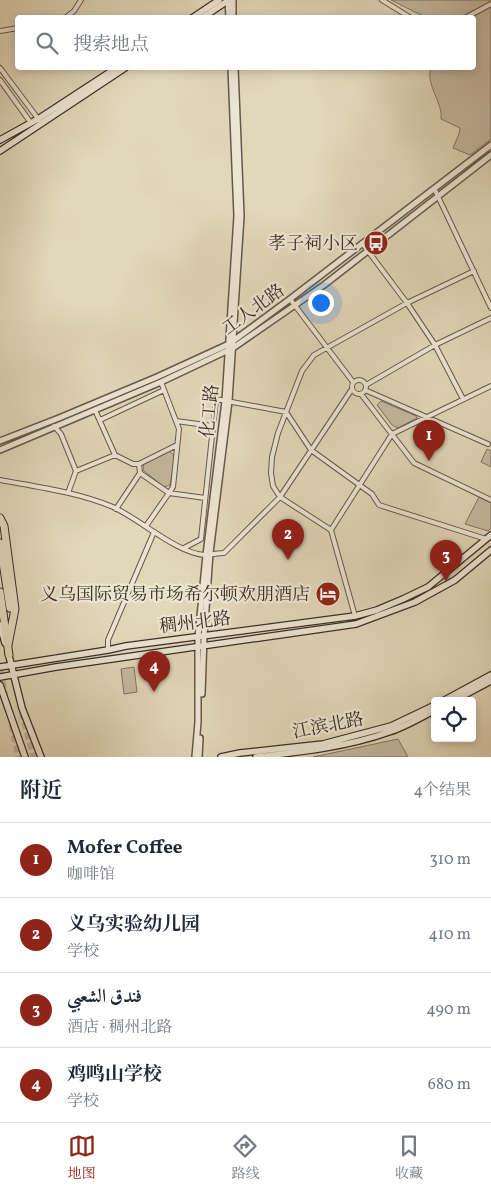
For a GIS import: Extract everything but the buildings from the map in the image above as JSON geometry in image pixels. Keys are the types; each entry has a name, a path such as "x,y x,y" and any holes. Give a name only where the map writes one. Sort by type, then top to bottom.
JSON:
{"highway":[{"path":"0,518 4,526 15,609 8,645"},
{"path":"0,543 10,608"},
{"path":"0,592 9,655"}],"main road":[{"path":"196,15 219,0"},
{"path":"206,15 228,0"},
{"path":"0,151 113,70"},
{"path":"0,140 30,122 40,121 122,70"},
{"name":"稠州北路","path":"0,667 126,646 355,616 403,599 428,586 488,537"},
{"name":"稠州北路","path":"0,676 356,624 415,602 455,580 491,550"},
{"path":"0,625 22,708 41,757"},
{"path":"450,697 491,675"},
{"path":"460,697 491,680"},
{"path":"0,685 25,757"},
{"name":"江滨北路","path":"221,757 333,742 391,726 431,707"},
{"name":"江滨北路","path":"256,757 308,752 353,742 390,732 431,712"}],"street":[{"path":"70,15 74,12 81,0"},
{"path":"228,0 229,15"},
{"path":"233,0 234,15"},
{"path":"382,0 406,15"},
{"path":"471,15 491,4"},
{"path":"0,31 15,28"},
{"path":"0,68 40,121"},
{"name":"化工路","path":"199,757 201,637 208,554 227,401 237,216 231,70"},
{"path":"234,340 241,216 235,70"},
{"path":"0,80 34,128"},
{"name":"工人北路","path":"0,441 230,347 234,340 290,300 491,146"},
{"name":"工人北路","path":"0,450 161,382 230,347 294,306 491,155"},
{"path":"434,188 491,308"},
{"path":"362,243 407,303 435,345 463,398"},
{"path":"355,616 331,530 280,497 273,486 271,473 272,457 278,433 302,371 314,355 407,303 474,271"},
{"path":"0,480 68,492 116,509 191,552 224,553 280,497 352,389 353,382 290,300"},
{"path":"344,402 435,345 491,318"},
{"path":"353,382 361,380 362,391 414,463 491,500"},
{"path":"146,526 173,488 179,429 161,382"},
{"path":"331,530 392,434 491,386"},
{"path":"352,389 362,391 427,417 488,444"},
{"path":"100,420 164,390"},
{"path":"127,396 132,405"},
{"path":"184,548 201,539 216,399 286,412 311,450 372,494 379,505 488,537"},
{"path":"95,410 115,455 133,464 139,464 177,445"},
{"path":"176,421 213,426"},
{"path":"54,426 61,434 76,470 68,492"},
{"path":"76,470 115,455"},
{"path":"116,509 140,473 139,464"},
{"path":"140,473 169,493 205,498"},
{"path":"108,650 108,640 154,532"},
{"name":"化工路","path":"195,757 201,647"}],"shaded area":[{"path":"391,0 491,0 491,139 470,155 453,148 460,128 441,119 430,74 431,70 476,70 476,15 421,15"},
{"path":"381,401 417,418 398,428 392,425 377,405"},
{"path":"487,449 491,451 491,467 481,462"},
{"path":"169,451 175,456 170,485 164,487 143,470 144,463"},
{"path":"479,497 491,503 491,528 488,531 465,524"},
{"path":"134,667 137,692 124,694 121,669"},
{"path":"398,739 408,757 313,757"}],"tunnel":[{"path":"0,671 5,695"},
{"path":"22,712 34,757"},
{"path":"12,725 19,757"}],"place":[{"name":"孝子祠小区","path":"376,243"},
{"name":"Mofer Coffee","path":"429,461"},
{"name":"义乌实验幼儿园","path":"288,560"},
{"name":"فندق الشعبي","path":"446,581"},
{"name":"义乌国际贸易市场希尔顿欢朋酒店","path":"328,594"},
{"name":"鸡鸣山学校","path":"154,692"}]}
